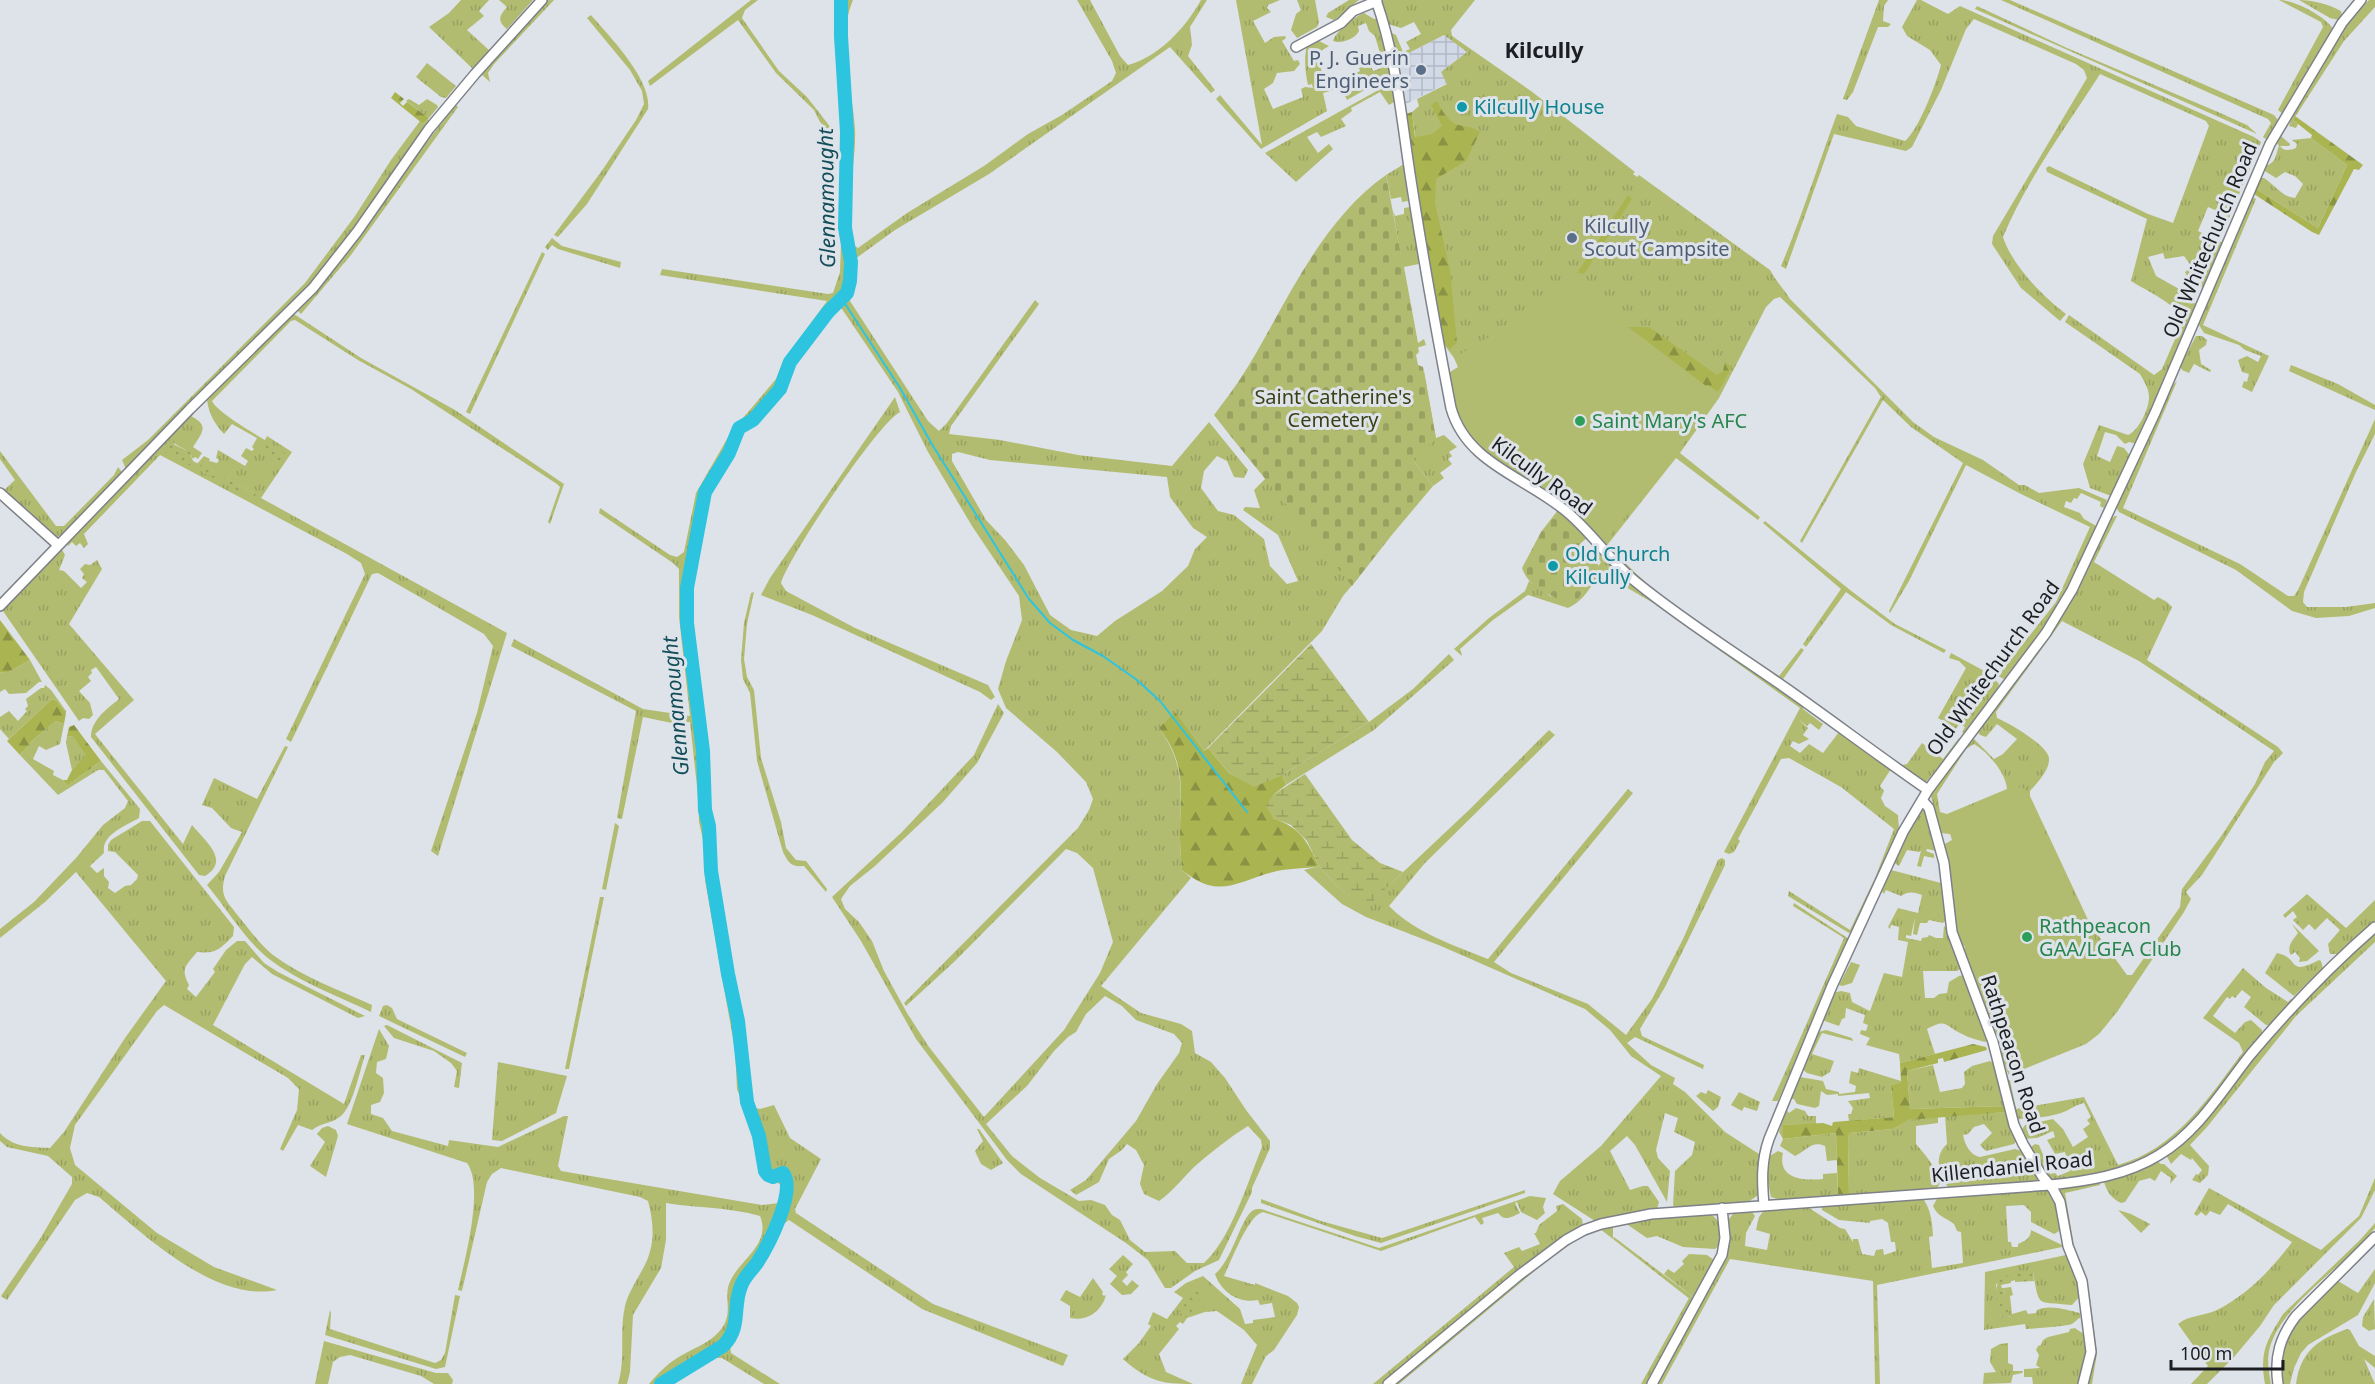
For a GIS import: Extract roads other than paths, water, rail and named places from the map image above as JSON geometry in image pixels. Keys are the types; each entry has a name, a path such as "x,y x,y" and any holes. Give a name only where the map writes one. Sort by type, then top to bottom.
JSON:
{"street":[{"path":"0,606 198,400 313,288 357,232 429,129 542,0"},
{"name":"Old Whitechurch Road","path":"1764,1205 1762,1170 1770,1139 1832,986 1903,832 1928,790 2046,633 2072,591 2155,413 2270,144 2342,23 2361,0"},
{"path":"1296,47 1341,23 1353,11 1376,1"},
{"name":"Kilcully Road","path":"1376,1 1390,49 1403,113 1414,203 1451,408 1456,423 1467,440 1483,458 1562,507 1635,582 1697,629 1788,690 1928,790"},
{"path":"0,493 58,545"},
{"name":"Rathpeacon Road","path":"1922,800 1929,808 1944,863 1952,932 1993,1042 2014,1125 2032,1160 2050,1185 2062,1210 2065,1237 2080,1273 2091,1352 2083,1384"},
{"name":"Killendaniel Road","path":"1388,1384 1526,1269 1584,1230 1632,1217 1722,1208 2050,1185 2113,1174 2148,1161 2169,1149 2203,1115 2304,994 2375,927"},
{"path":"1652,1384 1722,1255 1725,1238 1722,1208"},
{"path":"2278,1384 2277,1351 2287,1328 2296,1316 2375,1237"}],"waterway":[{"name":"Glennamought","path":"661,1384 723,1346 729,1339 735,1324 741,1286 774,1232 784,1205 786,1192 783,1173 773,1177 765,1171 759,1136 747,1102 738,1021 711,871 709,826 705,810 703,751 687,623 687,588 705,492 729,453 739,428 753,420 780,389 790,362 828,312 847,293 851,262 845,228 847,132 841,0"},
{"path":"842,299 900,388 933,446 1029,599 1050,623 1137,680 1160,701 1247,812"}],"place":[{"name":"P. J. Guerin Engineers","path":"1421,70"},
{"name":"Kilcully House","path":"1462,107"},
{"name":"Kilcully Scout Campsite","path":"1572,238"},
{"name":"Saint Mary's AFC","path":"1580,421"},
{"name":"Old Church Kilcully","path":"1553,566"},
{"name":"Rathpeacon GAA/LGFA Club","path":"2027,937"}],"district":[{"name":"Kilcully","path":"1544,50"}],"park label":[{"name":"Saint Catherine's Cemetery","path":"1333,408"}]}
